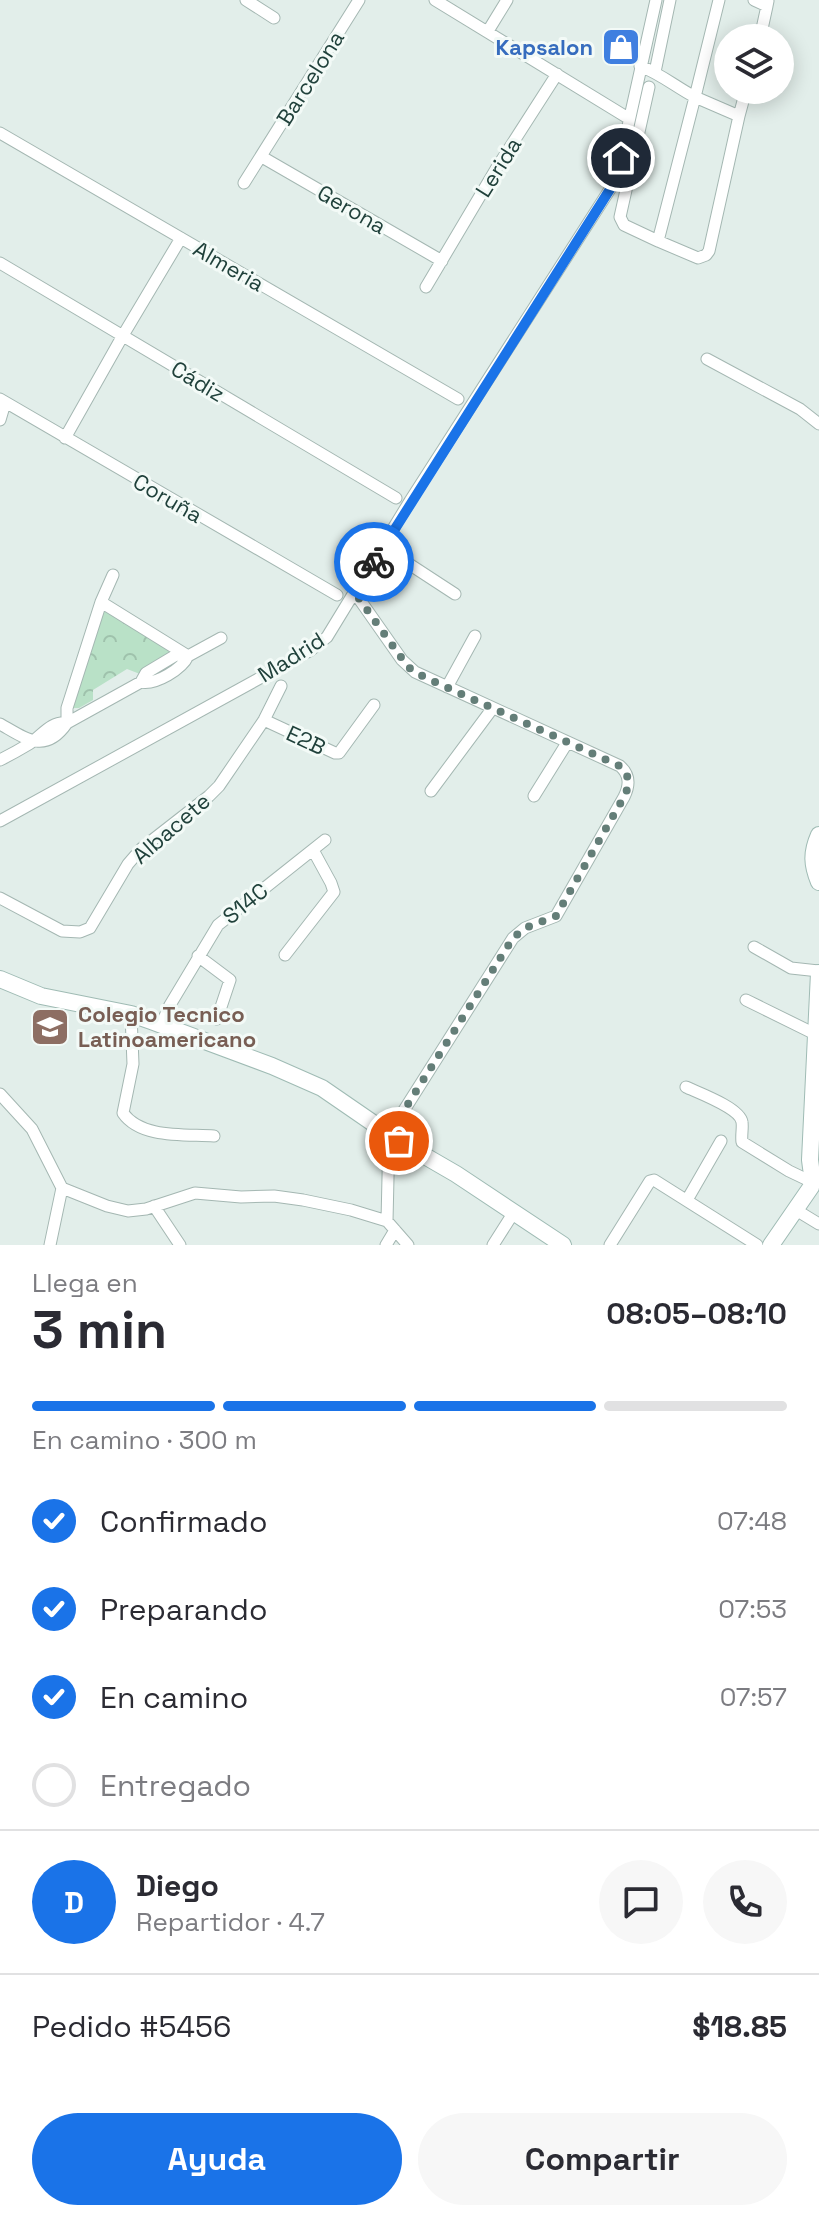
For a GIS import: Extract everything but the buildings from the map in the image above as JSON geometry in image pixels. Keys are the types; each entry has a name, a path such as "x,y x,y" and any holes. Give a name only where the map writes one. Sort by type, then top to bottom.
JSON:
{"street":[{"path":"246,0 274,18"},
{"name":"Barcelona","path":"244,183 359,0"},
{"path":"435,0 628,118"},
{"path":"488,31 507,0"},
{"name":"Madrid","path":"0,821 311,650 327,637 614,183 656,0"},
{"path":"655,72 670,0"},
{"path":"658,241 719,0"},
{"path":"754,0 768,3 763,24"},
{"path":"640,66 695,97 739,116"},
{"name":"Lerida","path":"426,287 557,74"},
{"path":"636,86 669,89 675,86"},
{"path":"649,87 620,217 624,225 698,258 709,251 742,104"},
{"name":"Almeria","path":"0,133 458,399"},
{"name":"Gerona","path":"262,157 442,261"},
{"path":"65,438 181,238"},
{"name":"Cádiz","path":"0,263 396,498"},
{"path":"707,359 800,409 819,424"},
{"path":"0,420 3,401"},
{"name":"Coruña","path":"3,401 337,595"},
{"path":"383,547 455,594"},
{"path":"67,723 67,708 101,602 113,575"},
{"path":"355,593 408,667 623,770 629,780 624,797 556,916 525,928 513,938 389,1134 391,1226 386,1245"},
{"path":"101,602 188,656"},
{"path":"447,687 475,636"},
{"path":"0,760 33,742 58,722 67,723 141,682 146,673 176,655 188,656 221,638"},
{"name":"Albacete","path":"0,898 62,931 80,932 90,928 128,864 141,849 219,786 264,720 281,686"},
{"name":"E2B","path":"264,720 339,753 374,705"},
{"path":"431,791 492,709"},
{"path":"0,724 33,742"},
{"path":"534,796 567,743"},
{"path":"819,835 812,853 819,882"},
{"name":"S14C","path":"161,1025 218,925 325,840"},
{"path":"285,955 334,892 313,850"},
{"path":"754,947 819,980 812,1182 771,1245"},
{"path":"198,956 230,980 217,1019"},
{"path":"0,979 41,996 131,1014 272,1066 322,1088 563,1245"},
{"path":"746,1000 815,1034"},
{"path":"131,1014 133,1064 123,1113 126,1118 154,1132 214,1136"},
{"path":"686,1087 739,1115 742,1142 812,1182"},
{"path":"0,1094 32,1129 62,1188 50,1245"},
{"path":"687,1200 721,1141"},
{"path":"610,1245 650,1181 658,1180 757,1245"},
{"path":"62,1188 128,1211 195,1193 303,1200 351,1210 391,1226 408,1245"},
{"path":"154,1206 180,1245"},
{"path":"796,1210 819,1224"},
{"path":"493,1245 514,1212"}],"green space":[{"path":"105,605 180,646 140,674 127,669 93,690 93,700 74,708 73,703"}],"way so far":[{"path":"374,562 355,593 408,667 492,709 620,766 629,780 624,797 556,916 525,928 513,938 414,1092 389,1134 399,1141"}],"place":[{"name":"Kapsalon","path":"621,47"},
{"name":"Colegio Tecnico Latinoamericano","path":"50,1027"}],"route":[{"path":"374,562 614,183 621,158"}]}
